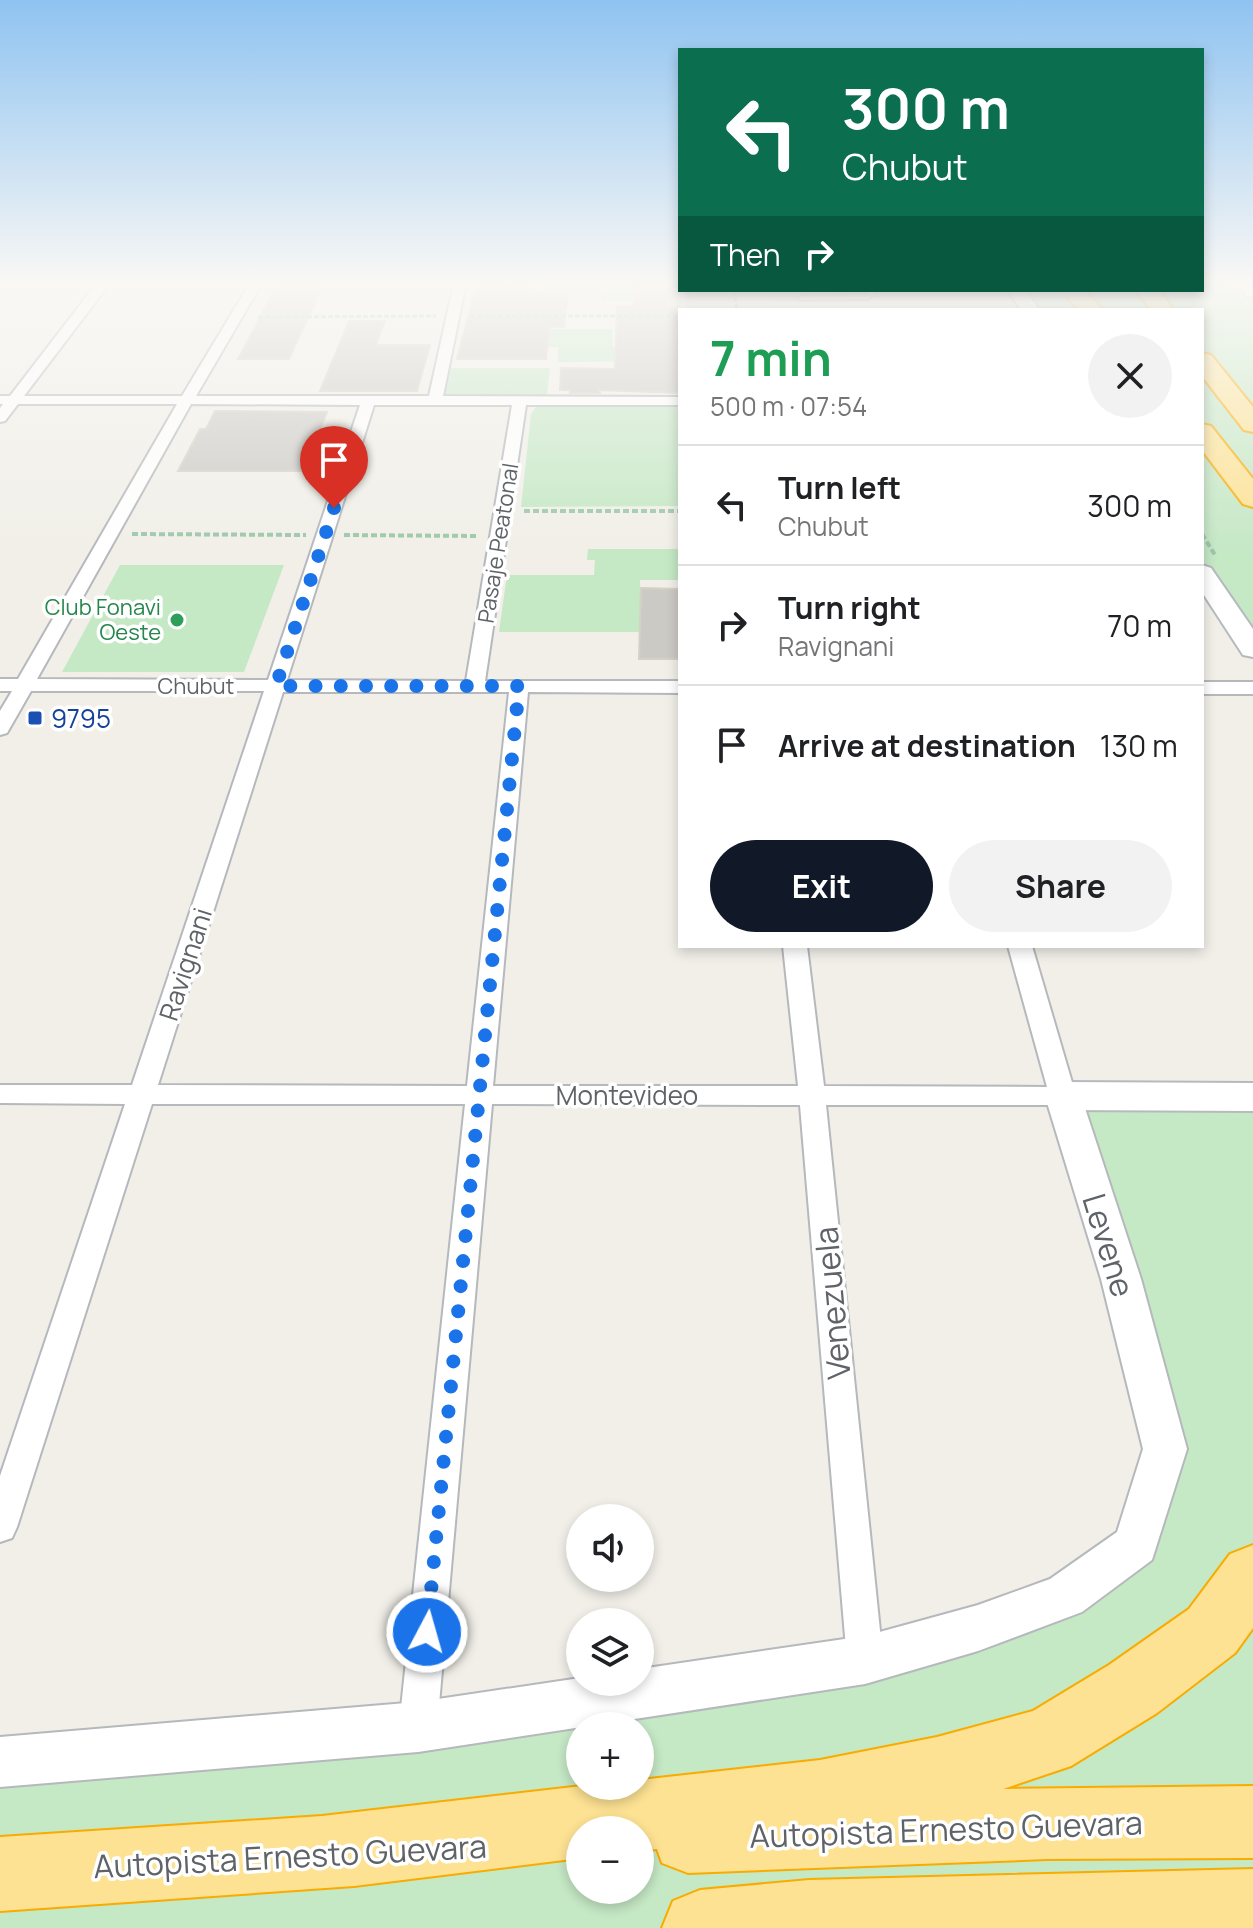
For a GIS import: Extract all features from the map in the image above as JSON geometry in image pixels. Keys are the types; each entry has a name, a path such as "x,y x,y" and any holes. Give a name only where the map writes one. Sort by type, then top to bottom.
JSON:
{"highway":[{"path":"1212,373 1253,424"},
{"path":"1204,435 1253,498"},
{"path":"325,1851 820,1795 937,1772 1047,1742 1133,1689 1212,1631 1253,1575"},
{"name":"Autopista Ernesto Guevara","path":"654,1838 1047,1823 1253,1822"},
{"name":"Autopista Ernesto Guevara","path":"0,1874 325,1851 566,1842"},
{"path":"700,1928 809,1917 1253,1906"}],"main road":[{"path":"1204,576 1253,649"},
{"name":"Montevideo","path":"1063,1096 1253,1097"}],"street":[{"path":"0,418 7,400 29,373"},
{"path":"0,729 108,534 204,373"},
{"path":"435,400 441,373"},
{"path":"7,400 678,401"},
{"name":"Ravignani","path":"0,1527 369,400"},
{"name":"Pasaje Peatonal","path":"475,686 520,400"},
{"name":"Chubut","path":"0,685 678,687"},
{"path":"418,1727 519,686"},
{"path":"1204,688 1253,688"},
{"name":"Venezuela","path":"795,948 865,1660"},
{"name":"Levene","path":"865,1660 978,1628 1065,1596 1136,1545 1165,1449 1121,1279 1021,948"},
{"name":"Montevideo","path":"0,1094 1063,1096"},
{"path":"0,1762 418,1727 865,1660"}],"path":[{"path":"503,511 678,511"}],"green space":[{"path":"450,373 549,373 547,395 445,395"},
{"path":"1204,373 1253,373 1253,649 1204,576"},
{"path":"536,407 678,407 678,506 521,507 531,414"},
{"path":"588,549 678,549 678,580 640,580 641,632 499,632 507,575 594,575 595,560 587,560"},
{"name":"Club Fonavi Oeste","path":"120,565 284,565 244,672 62,672"},
{"path":"1063,1096 1253,1097 1253,1928 0,1928 0,1762 566,1695 654,1696 654,1685 865,1660 1136,1545 1165,1449"}],"building":[{"path":"327,373 422,373 417,391 320,391"},
{"path":"561,373 678,373 678,393 599,390 600,393 570,393 570,390 560,390"},
{"path":"215,411 327,412 303,471 178,471 200,429 206,429"},
{"path":"641,588 678,589 678,659 639,659"}],"place":[{"name":"Club Fonavi Oeste","path":"177,620"},
{"name":"9795","path":"35,718"}],"route":[{"path":"334,508 276,686 519,686 427,1632"}]}
